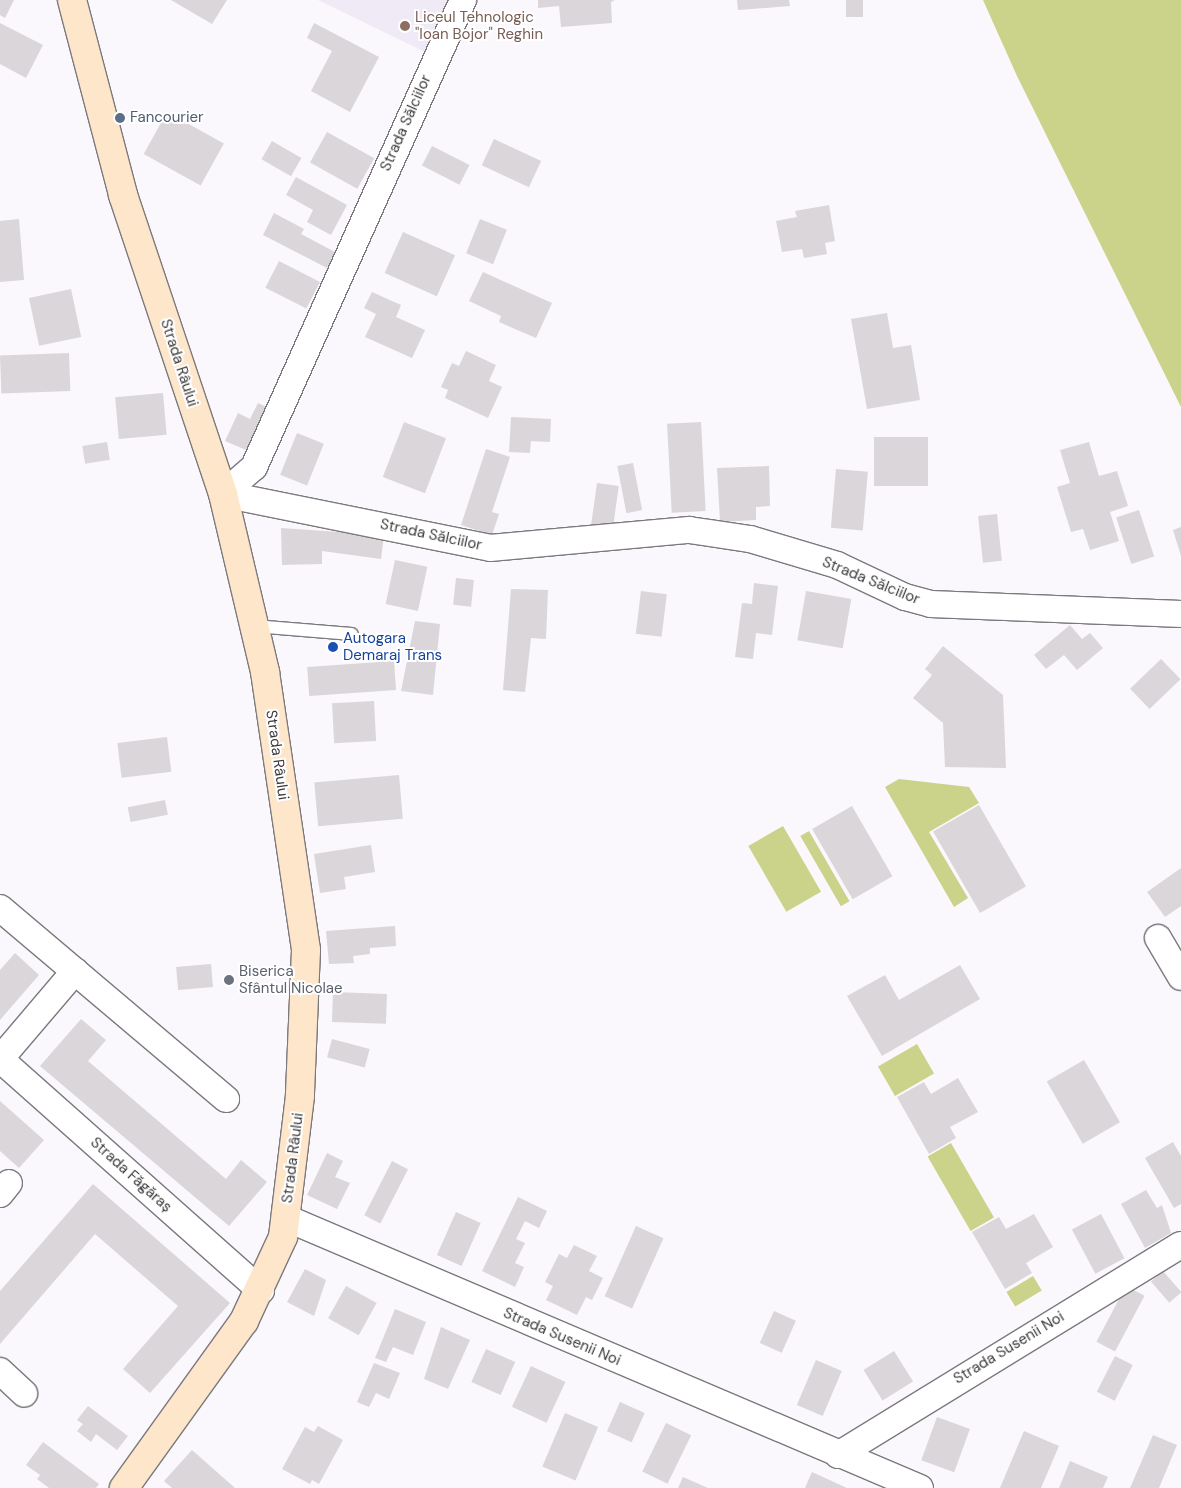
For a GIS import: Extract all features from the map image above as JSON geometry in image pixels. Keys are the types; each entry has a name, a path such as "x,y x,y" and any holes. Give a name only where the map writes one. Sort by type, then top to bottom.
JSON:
{"main road":[{"name":"Strada Râului","path":"72,0 123,195 223,494 265,672 306,950 300,1096 286,1218 261,1291 244,1322 124,1488"}],"street":[{"name":"Strada Sălciilor","path":"223,494 254,467 463,0"},
{"name":"Strada Sălciilor","path":"223,494 490,548 689,530 750,539 837,565 905,598 931,604 1181,614"},
{"path":"0,908 226,1099"},
{"path":"1158,938 1181,977"},
{"path":"0,1059 75,970"},
{"name":"Strada Făgăraș","path":"0,1059 261,1291"},
{"name":"Strada Susenii Noi","path":"286,1218 838,1455 920,1488"},
{"name":"Strada Susenii Noi","path":"838,1455 1181,1245"},
{"path":"0,1371 24,1393"}],"lane":[{"path":"254,626 352,634"}],"shaded area":[{"name":"Liceul Tehnologic \"Ioan Bojor\" Reghin","path":"318,0 451,0 425,52"}],"green space":[{"path":"983,0 1181,0 1181,407 1017,76"},
{"path":"899,779 969,787 979,803 929,832 968,898 954,907 885,787"},
{"path":"783,826 821,892 786,912 748,846"},
{"path":"809,831 850,901 841,906 800,836"},
{"path":"917,1044 934,1073 895,1096 878,1066"},
{"path":"951,1143 994,1217 971,1231 928,1156"},
{"path":"1033,1276 1042,1291 1015,1307 1006,1292"}],"building":[{"path":"0,0 14,0 5,18 0,15"},
{"path":"171,0 227,0 212,24"},
{"path":"538,0 615,0 611,2 612,23 561,27 559,6 538,8"},
{"path":"737,0 789,0 790,6 738,10"},
{"path":"846,0 863,0 863,17 846,17"},
{"path":"0,23 43,45 26,78 0,64"},
{"path":"314,23 379,57 350,112 311,91 332,51 307,38"},
{"path":"167,112 224,144 201,185 144,154"},
{"path":"327,132 374,158 357,189 310,163"},
{"path":"494,139 541,161 529,187 482,165"},
{"path":"272,141 301,158 291,176 262,159"},
{"path":"432,146 469,165 459,185 422,166"},
{"path":"296,177 347,205 331,235 307,222 313,210 286,195"},
{"path":"829,205 835,241 825,243 827,254 804,258 802,249 782,252 776,221 797,217 795,211"},
{"path":"274,213 304,229 301,234 335,252 327,268 263,235"},
{"path":"19,219 24,280 0,282 0,221"},
{"path":"480,219 507,230 493,264 466,253"},
{"path":"403,232 455,255 437,296 385,273"},
{"path":"279,261 320,282 306,309 265,288"},
{"path":"483,272 552,303 536,338 499,322 501,316 469,301"},
{"path":"71,289 81,337 39,346 29,298"},
{"path":"372,292 401,305 396,317 425,330 412,358 365,337 376,314 364,308"},
{"path":"887,313 893,348 911,345 920,400 867,409 851,319"},
{"path":"466,351 496,365 489,381 502,387 488,418 445,398 448,390 441,387 452,363 459,366"},
{"path":"69,353 70,391 1,393 0,355"},
{"path":"163,393 167,435 119,439 115,397"},
{"path":"258,403 273,410 253,453 225,441 238,413 250,419"},
{"path":"511,417 551,419 550,442 531,441 530,453 509,452"},
{"path":"404,422 446,438 425,493 383,477"},
{"path":"701,422 706,511 672,513 667,424"},
{"path":"297,433 324,444 307,486 280,475"},
{"path":"874,437 928,437 928,486 874,486"},
{"path":"107,442 110,460 85,464 82,446"},
{"path":"1089,442 1099,476 1117,471 1128,506 1110,512 1119,541 1090,550 1083,529 1071,532 1057,487 1070,483 1060,450"},
{"path":"486,449 510,457 492,512 499,514 492,535 461,525"},
{"path":"633,463 642,510 626,513 617,466"},
{"path":"769,466 770,506 756,507 756,520 720,522 717,468"},
{"path":"836,469 868,472 863,531 831,528"},
{"path":"597,483 619,486 613,529 591,526"},
{"path":"1139,510 1154,557 1131,564 1116,517"},
{"path":"997,514 1002,561 983,563 978,516"},
{"path":"1181,527 1181,556 1173,530"},
{"path":"281,528 384,535 381,559 322,551 322,564 282,565"},
{"path":"395,560 427,567 418,611 386,604"},
{"path":"456,578 474,580 471,607 453,605"},
{"path":"754,583 778,586 772,635 756,633 753,659 735,657 742,603 752,604"},
{"path":"511,589 548,590 546,639 531,638 525,692 503,690"},
{"path":"641,591 667,594 662,637 636,634"},
{"path":"806,591 851,599 843,648 797,640"},
{"path":"415,621 440,624 433,695 401,691"},
{"path":"1070,625 1082,639 1090,633 1103,648 1077,670 1064,655 1046,669 1034,655"},
{"path":"943,646 1003,695 1006,768 945,767 943,723 913,698 932,675 925,669"},
{"path":"1161,659 1180,679 1150,709 1130,689"},
{"path":"394,661 396,690 309,696 307,667"},
{"path":"374,701 376,741 334,743 332,703"},
{"path":"167,737 171,772 122,778 117,743"},
{"path":"399,775 403,819 318,826 314,782"},
{"path":"165,800 168,815 131,822 128,807"},
{"path":"979,805 1026,886 980,913 933,831"},
{"path":"852,806 893,876 853,899 812,829"},
{"path":"371,845 375,872 344,877 346,889 320,893 314,854"},
{"path":"1181,868 1181,906 1165,917 1147,892"},
{"path":"395,926 396,946 370,948 370,954 353,956 354,963 329,964 326,931"},
{"path":"15,953 39,975 0,1020 0,970"},
{"path":"211,964 213,987 178,990 176,967"},
{"path":"960,965 980,999 882,1056 847,996 885,975 899,1000"},
{"path":"333,992 387,994 386,1024 332,1022"},
{"path":"81,1019 106,1040 88,1061 226,1179 241,1160 267,1182 229,1226 40,1066"},
{"path":"332,1039 370,1049 365,1067 327,1057"},
{"path":"1084,1060 1120,1122 1083,1144 1047,1082"},
{"path":"958,1078 978,1112 950,1127 956,1138 929,1154 897,1097 924,1082 931,1094"},
{"path":"0,1101 44,1140 19,1168 0,1151"},
{"path":"1173,1142 1181,1156 1181,1204 1174,1208 1145,1158"},
{"path":"327,1153 343,1161 335,1177 350,1183 337,1209 307,1195"},
{"path":"392,1161 408,1169 380,1224 364,1215"},
{"path":"93,1184 230,1303 150,1393 123,1369 178,1306 95,1234 0,1344 0,1291"},
{"path":"1146,1190 1157,1208 1162,1205 1171,1233 1145,1248 1121,1204"},
{"path":"518,1197 547,1211 539,1228 525,1221 516,1239 525,1243 515,1263 524,1267 515,1287 482,1271"},
{"path":"456,1212 481,1223 462,1266 437,1255"},
{"path":"1034,1214 1053,1247 1026,1263 1032,1273 1005,1289 972,1232 999,1217 1006,1229"},
{"path":"1101,1214 1124,1258 1095,1274 1072,1229"},
{"path":"636,1226 663,1238 632,1309 605,1296"},
{"path":"574,1245 597,1256 589,1271 603,1278 592,1300 586,1297 577,1315 546,1300 553,1286 545,1282 559,1254 567,1258"},
{"path":"305,1269 326,1280 314,1316 287,1302"},
{"path":"1163,1271 1181,1292 1169,1303 1151,1281"},
{"path":"346,1286 377,1303 359,1335 328,1318"},
{"path":"1126,1286 1145,1296 1115,1351 1096,1342"},
{"path":"395,1309 426,1322 413,1355 393,1347 386,1362 375,1358"},
{"path":"774,1311 796,1321 782,1353 760,1343"},
{"path":"441,1327 470,1340 448,1389 424,1379"},
{"path":"486,1349 515,1362 501,1395 471,1382"},
{"path":"894,1351 913,1382 883,1401 863,1370"},
{"path":"1115,1356 1133,1365 1115,1401 1097,1392"},
{"path":"816,1360 842,1371 823,1416 797,1405"},
{"path":"374,1363 400,1373 389,1399 376,1393 369,1407 357,1402"},
{"path":"531,1366 565,1382 546,1423 512,1407"},
{"path":"620,1402 645,1413 632,1442 607,1431"},
{"path":"88,1406 128,1436 117,1450 96,1434 91,1442 77,1431 83,1424 77,1420"},
{"path":"565,1413 598,1427 575,1480 542,1466"},
{"path":"937,1417 970,1429 954,1472 921,1460"},
{"path":"666,1423 691,1435 667,1484 642,1472"},
{"path":"318,1426 343,1440 319,1484 312,1480 310,1484 282,1469 305,1427 314,1432"},
{"path":"1024,1431 1059,1446 1041,1488 1000,1488"},
{"path":"1153,1435 1177,1445 1159,1488 1130,1488"},
{"path":"43,1442 99,1484 96,1488 49,1488 37,1479 40,1475 26,1465"},
{"path":"192,1450 235,1488 172,1488 164,1481"},
{"path":"1070,1461 1108,1477 1103,1488 1059,1488"},
{"path":"812,1472 847,1488 805,1488"},
{"path":"683,1477 708,1488 678,1488"}],"place":[{"name":"Liceul Tehnologic \"Ioan Bojor\" Reghin","path":"405,26"},
{"name":"Fancourier","path":"120,118"},
{"name":"Autogara Demaraj Trans","path":"333,647"},
{"name":"Biserica Sfântul Nicolae","path":"229,980"}]}
